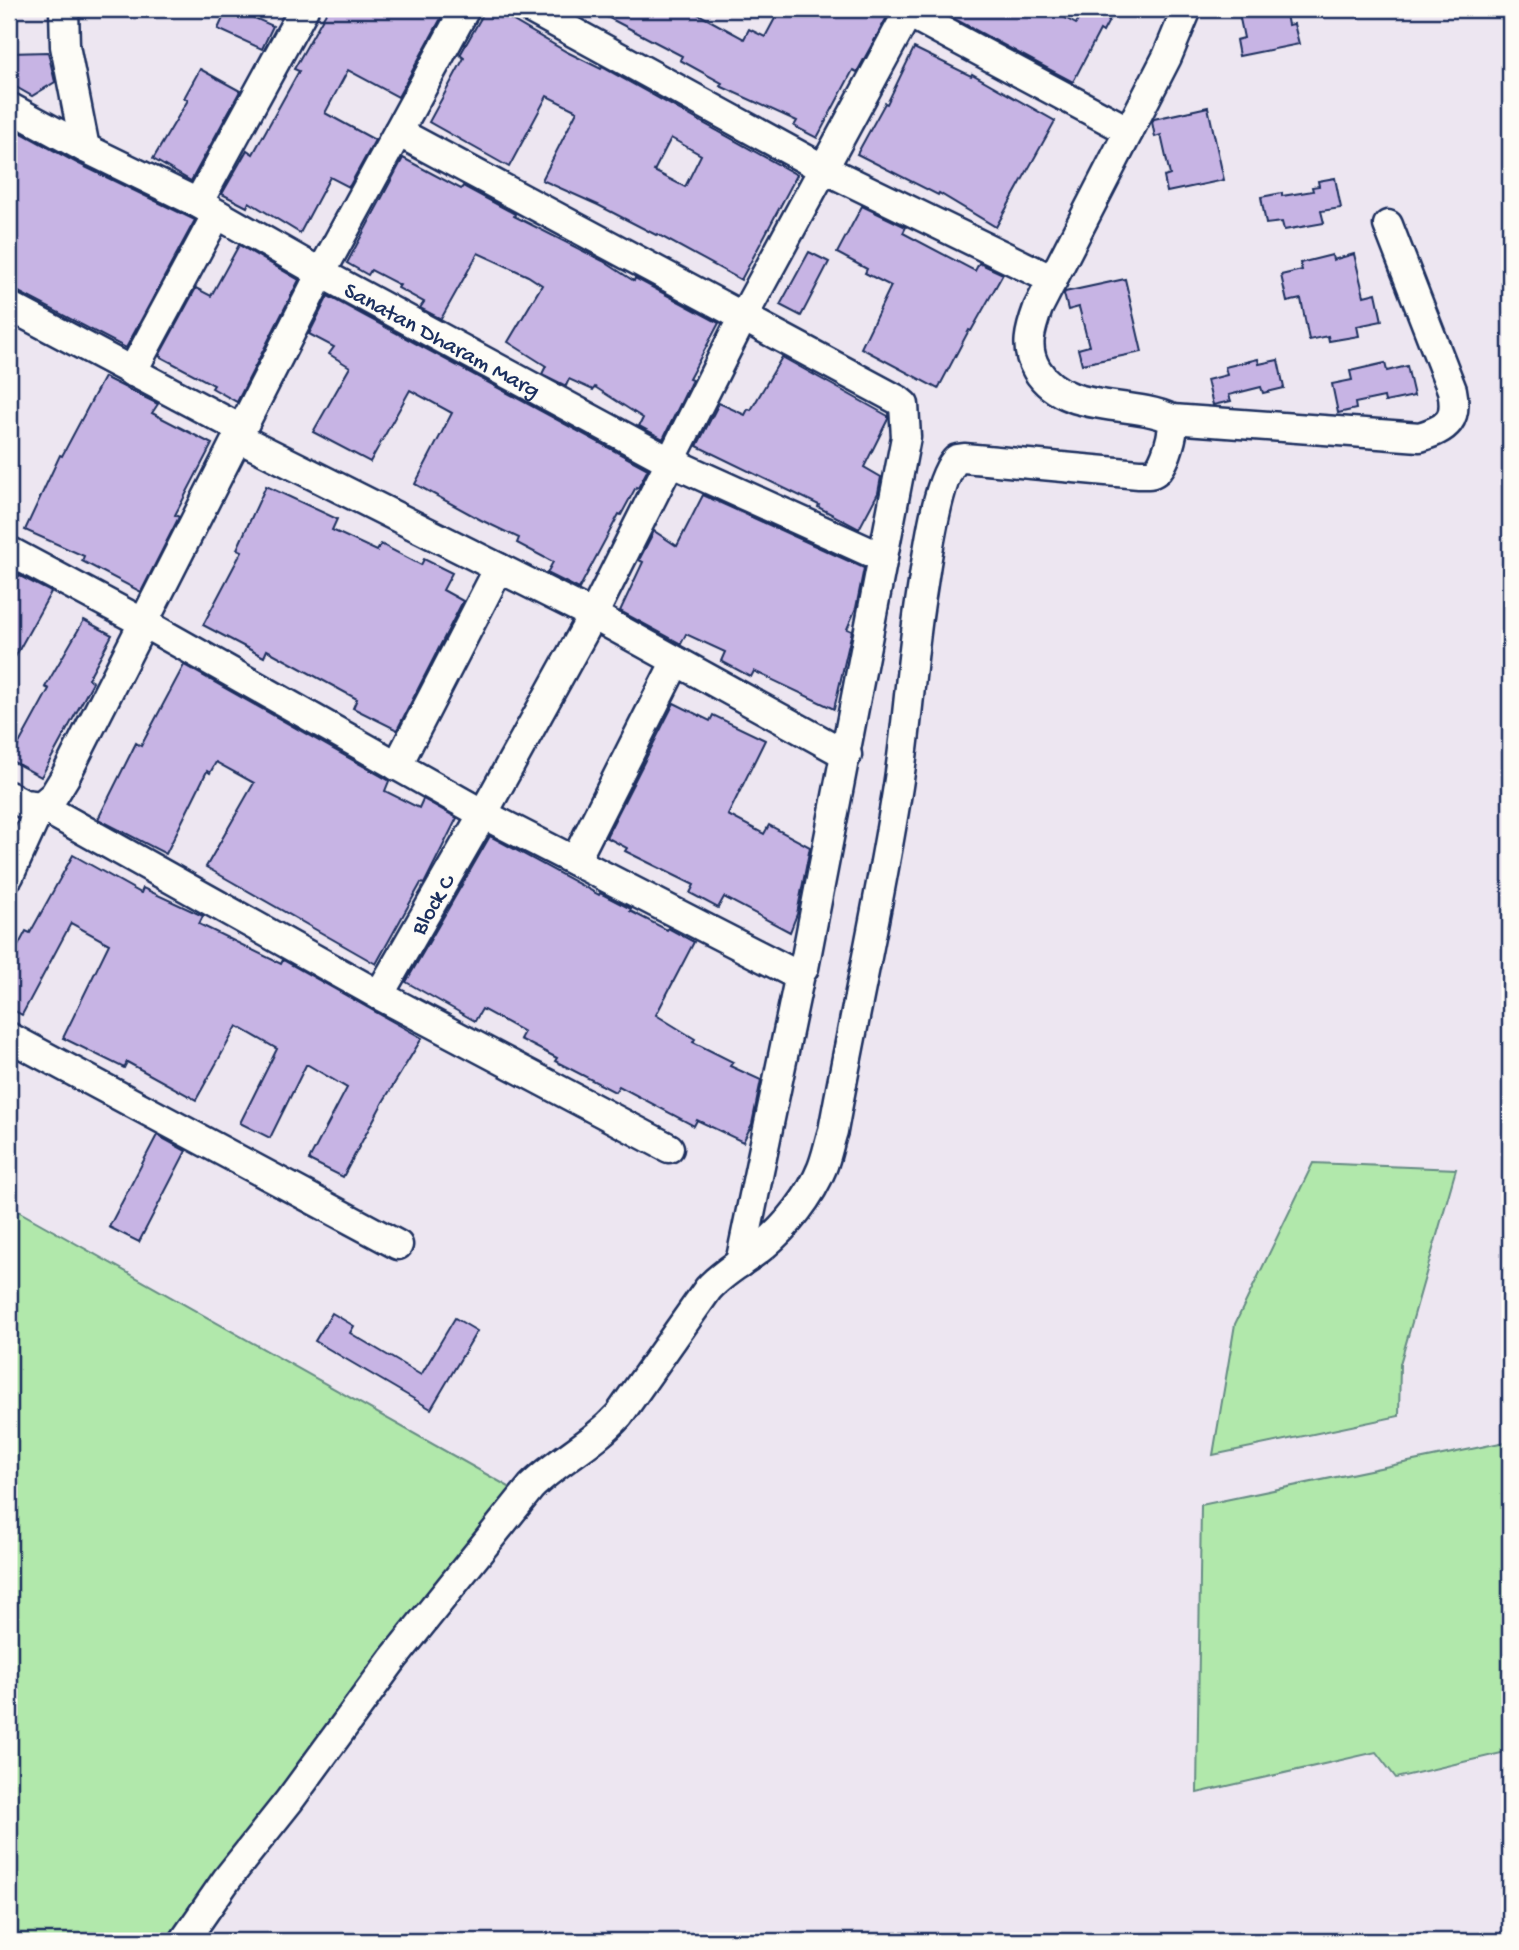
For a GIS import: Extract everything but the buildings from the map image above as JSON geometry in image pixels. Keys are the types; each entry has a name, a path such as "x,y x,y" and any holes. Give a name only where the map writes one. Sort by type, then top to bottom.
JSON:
{"street":[{"path":"64,9 66,55 85,149"},
{"path":"132,372 304,9"},
{"path":"9,876 41,806 54,795 65,777 321,273 465,9"},
{"path":"531,9 822,168 1052,280"},
{"path":"1187,9 1167,57 1038,308 1029,339 1030,359 1043,379 1069,396 1172,419 1420,437 1438,431 1450,422 1455,406 1452,390 1388,225"},
{"path":"906,10 1129,131"},
{"name":"Block C","path":"379,995 593,615 743,317 906,10"},
{"name":"Sanatan Dharam Marg","path":"9,107 85,149 207,209 671,462 883,558"},
{"path":"398,132 904,405 906,437 847,755 740,1263"},
{"path":"9,306 239,433 593,615 847,755"},
{"path":"184,1941 227,1879 289,1801 393,1659 531,1487 556,1464 593,1441 619,1415 708,1289 719,1277 766,1244 801,1203 822,1167 833,1131 898,786 911,666 929,551 941,491 949,469 957,459 964,458 1151,474 1163,464 1175,424 1172,419"},
{"path":"9,551 142,622 483,814 795,974 800,974"},
{"path":"397,766 499,568"},
{"path":"575,861 676,661"},
{"path":"9,796 24,804 41,806 379,995 669,1148"},
{"path":"9,1037 398,1245"}],"green space":[{"path":"1313,1163 1456,1169 1400,1364 1399,1416 1213,1455 1235,1324"},
{"path":"9,1206 534,1501 195,1941 9,1941"},
{"path":"1510,1441 1510,1751 1396,1778 1376,1752 1197,1793 1201,1505"}]}
